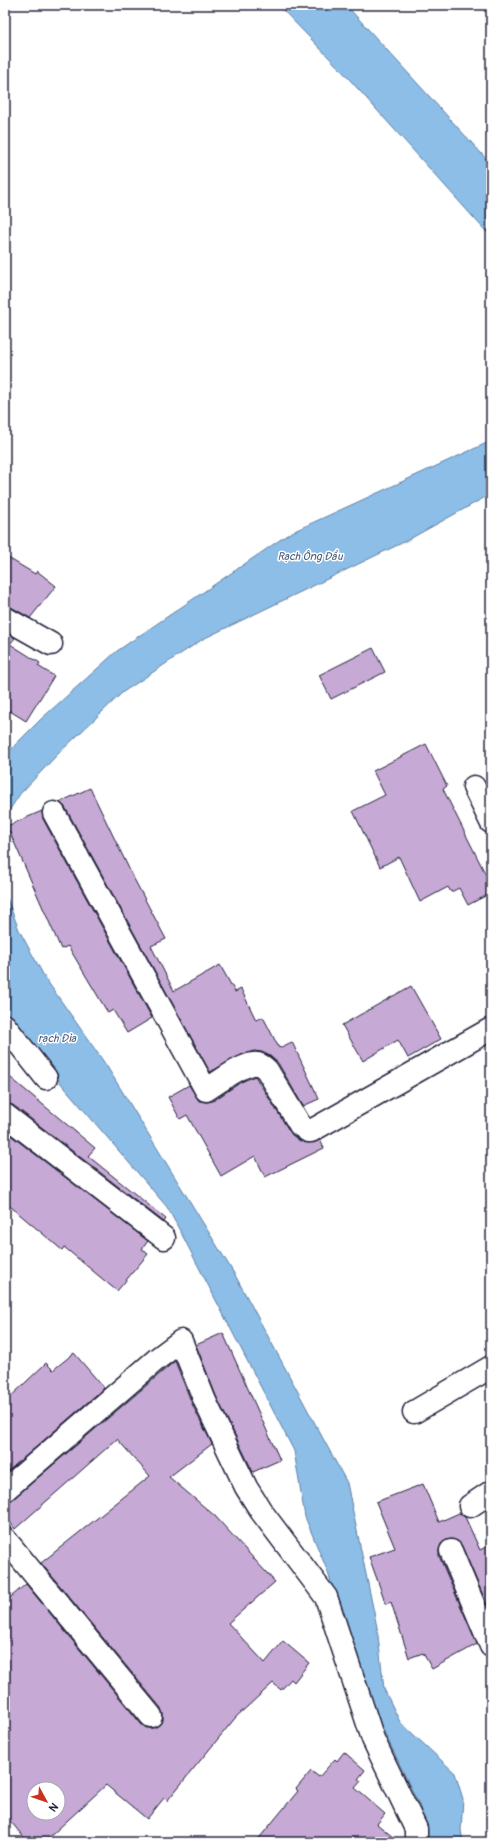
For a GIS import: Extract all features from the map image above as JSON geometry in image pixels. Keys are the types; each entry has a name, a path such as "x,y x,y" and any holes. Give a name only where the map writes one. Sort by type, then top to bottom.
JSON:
{"street":[{"path":"5,618 51,644"},
{"path":"474,787 491,822"},
{"path":"54,813 206,1090 253,1064 261,1065 266,1070 300,1125 308,1131 311,1131 491,1029"},
{"path":"5,1026 46,1078"},
{"path":"5,1115 164,1238"},
{"path":"5,1490 181,1340 205,1401 246,1487 261,1511 326,1597 373,1739 416,1829 416,1842"},
{"path":"414,1412 491,1367"},
{"path":"470,1506 491,1492"},
{"path":"5,1538 151,1716"},
{"path":"451,1551 491,1646"}],"path":[{"path":"479,5 491,17"}],"water":[{"path":"278,5 346,5 491,164 491,237 341,70"},
{"name":"Rạch Ông Đầu","path":"491,441 491,494 406,541 203,639 123,692 58,754 20,794 5,817 5,755 40,720 117,651 290,533"},
{"name":"rạch Đìa","path":"5,893 19,930 45,978 106,1065 235,1275 347,1483 377,1627 384,1689 400,1722 455,1773 463,1799 461,1830 463,1842 427,1842 420,1807 376,1715 327,1570 305,1517 294,1451 167,1207 40,1059 5,1008"}],"building":[{"path":"5,556 35,574 37,571 56,586 30,618 11,607 5,606"},
{"path":"5,632 15,638 10,644 40,663 38,666 54,676 26,721 5,708"},
{"path":"373,648 385,672 331,699 319,675"},
{"path":"426,744 447,786 443,789 491,885 491,893 468,905 459,888 451,892 448,887 420,902 399,857 380,867 353,811 385,795 373,771"},
{"path":"90,788 133,877 166,939 151,946 174,991 220,965 235,992 241,989 256,1020 263,1017 279,1048 292,1042 319,1099 303,1106 278,1063 270,1056 262,1052 254,1051 243,1054 210,1072 65,807 60,802"},
{"path":"42,811 43,819 152,1018 127,1033 113,1010 108,1013 68,946 61,949 7,826"},
{"path":"411,986 441,1039 408,1058 398,1040 363,1061 342,1025"},
{"path":"5,1073 95,1148 88,1156 166,1219 164,1222 13,1105 5,1103"},
{"path":"255,1076 292,1135 300,1141 308,1143 320,1140 324,1148 265,1177 255,1156 221,1176 187,1115 180,1119 168,1097 189,1085 199,1101 213,1101 241,1082"},
{"path":"5,1131 148,1241 142,1249 148,1254 117,1291 64,1247 62,1250 5,1202"},
{"path":"223,1333 280,1460 253,1472 216,1396 196,1345"},
{"path":"74,1353 104,1388 5,1474 5,1402 46,1363 53,1370"},
{"path":"175,1361 193,1406 212,1444 169,1477 215,1516 275,1582 228,1623 265,1663 283,1641 309,1663 294,1682 291,1679 281,1690 273,1683 236,1717 167,1801 164,1798 147,1819 106,1785 44,1842 28,1842 5,1815 5,1602 26,1584 141,1724 146,1728 153,1728 159,1725 163,1721 161,1708 41,1563 150,1476 117,1439 15,1529 5,1515 5,1502 13,1499"},
{"path":"423,1484 439,1522 459,1513 465,1517 480,1550 491,1544 491,1614 462,1546 458,1541 452,1539 446,1540 441,1544 439,1556 477,1644 432,1669 423,1653 409,1658 391,1602 386,1604 369,1557 395,1548 376,1502"},
{"path":"344,1752 365,1770 358,1779 361,1781 355,1788 385,1814 377,1824 399,1842 256,1842 298,1791 296,1789 311,1771 319,1777 335,1759 337,1761"}]}
